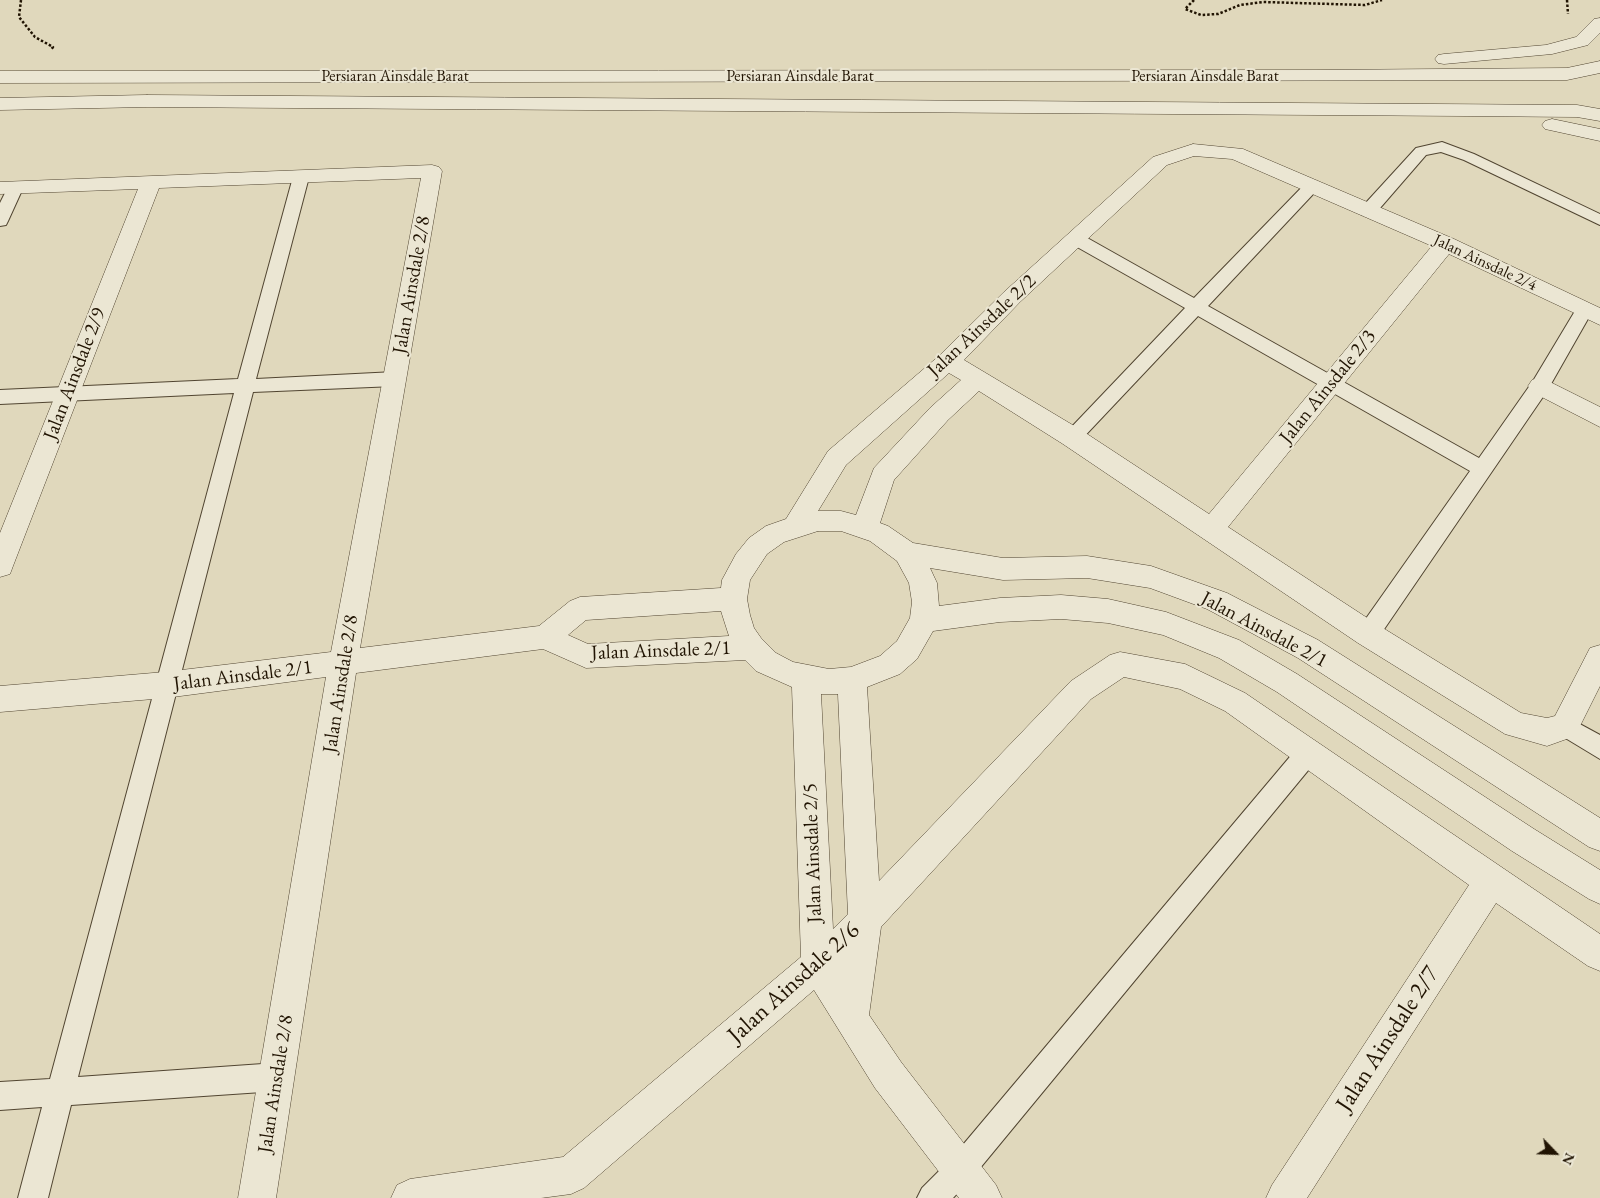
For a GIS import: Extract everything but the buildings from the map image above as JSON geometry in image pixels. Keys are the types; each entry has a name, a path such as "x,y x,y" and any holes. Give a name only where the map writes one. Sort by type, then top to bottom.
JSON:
{"street":[{"path":"1317,76 1423,60 1546,50 1582,41 1600,23"},
{"name":"Persiaran Ainsdale Barat","path":"0,77 1317,76 1568,74 1600,68"},
{"name":"Persiaran Ainsdale Barat","path":"0,104 146,101 1464,110 1577,111 1600,115"},
{"path":"1464,110 1600,135"},
{"name":"Jalan Ainsdale 2/4","path":"1193,150 1236,153 1446,244 1592,313"},
{"name":"Jalan Ainsdale 2/2","path":"795,526 837,458 948,361 1160,161 1193,150"},
{"name":"Jalan Ainsdale 2/8","path":"258,1198 343,664 432,171 301,177"},
{"path":"8,188 301,177"},
{"name":"Jalan Ainsdale 2/9","path":"0,566 151,183"},
{"name":"Jalan Ainsdale 2/3","path":"1211,530 1446,244"},
{"path":"948,361 976,380 1072,437 1368,634 1515,726 1556,729 1600,657"},
{"name":"Jalan Ainsdale 2/2","path":"865,527 883,475 939,414 976,380"},
{"path":"1540,386 1600,418"},
{"path":"818,521 842,521 865,527 892,540 906,553 915,565 922,583 926,602 924,620 907,650 890,665 852,680 829,682 806,680 766,662 751,647 741,632 733,599 736,580 745,562 754,551 775,534 795,526 818,521"},
{"name":"Jalan Ainsdale 2/1","path":"906,553 1003,569 1096,569 1151,577 1217,601 1308,650 1600,836"},
{"path":"545,637 580,608 733,599"},
{"name":"Jalan Ainsdale 2/1","path":"924,620 1000,610 1060,608 1108,611 1166,624 1229,649 1287,683 1600,888"},
{"name":"Jalan Ainsdale 2/1","path":"0,699 165,685 545,637 586,656 751,647"},
{"name":"Jalan Ainsdale 2/6","path":"410,1198 571,1175 818,966 865,920 1081,690 1120,664 1185,677 1235,702 1307,754"},
{"name":"Jalan Ainsdale 2/5","path":"806,680 818,966"},
{"path":"852,680 865,920 852,1016"},
{"path":"1307,754 1600,954"},
{"path":"1482,812 1505,777"},
{"name":"Jalan Ainsdale 2/7","path":"1285,1198 1491,881"},
{"path":"818,966 852,1016 888,1075 983,1198"}],"lane":[{"path":"1368,210 1421,151 1442,147 1469,157 1600,220"},
{"path":"33,1198 165,685 301,177"},
{"path":"1072,437 1311,187"},
{"path":"0,221 8,188"},
{"path":"1076,239 1482,469"},
{"path":"1368,634 1592,313"},
{"path":"0,397 395,379"},
{"path":"1556,729 1600,748"},
{"path":"932,1198 961,1169 1307,754"},
{"path":"0,1096 277,1077"}],"path":[{"path":"21,0 19,17 35,36 53,47 46,52"},
{"path":"1194,0 1185,9 1201,15 1218,14 1240,5 1263,2 1366,5 1382,0"}]}
